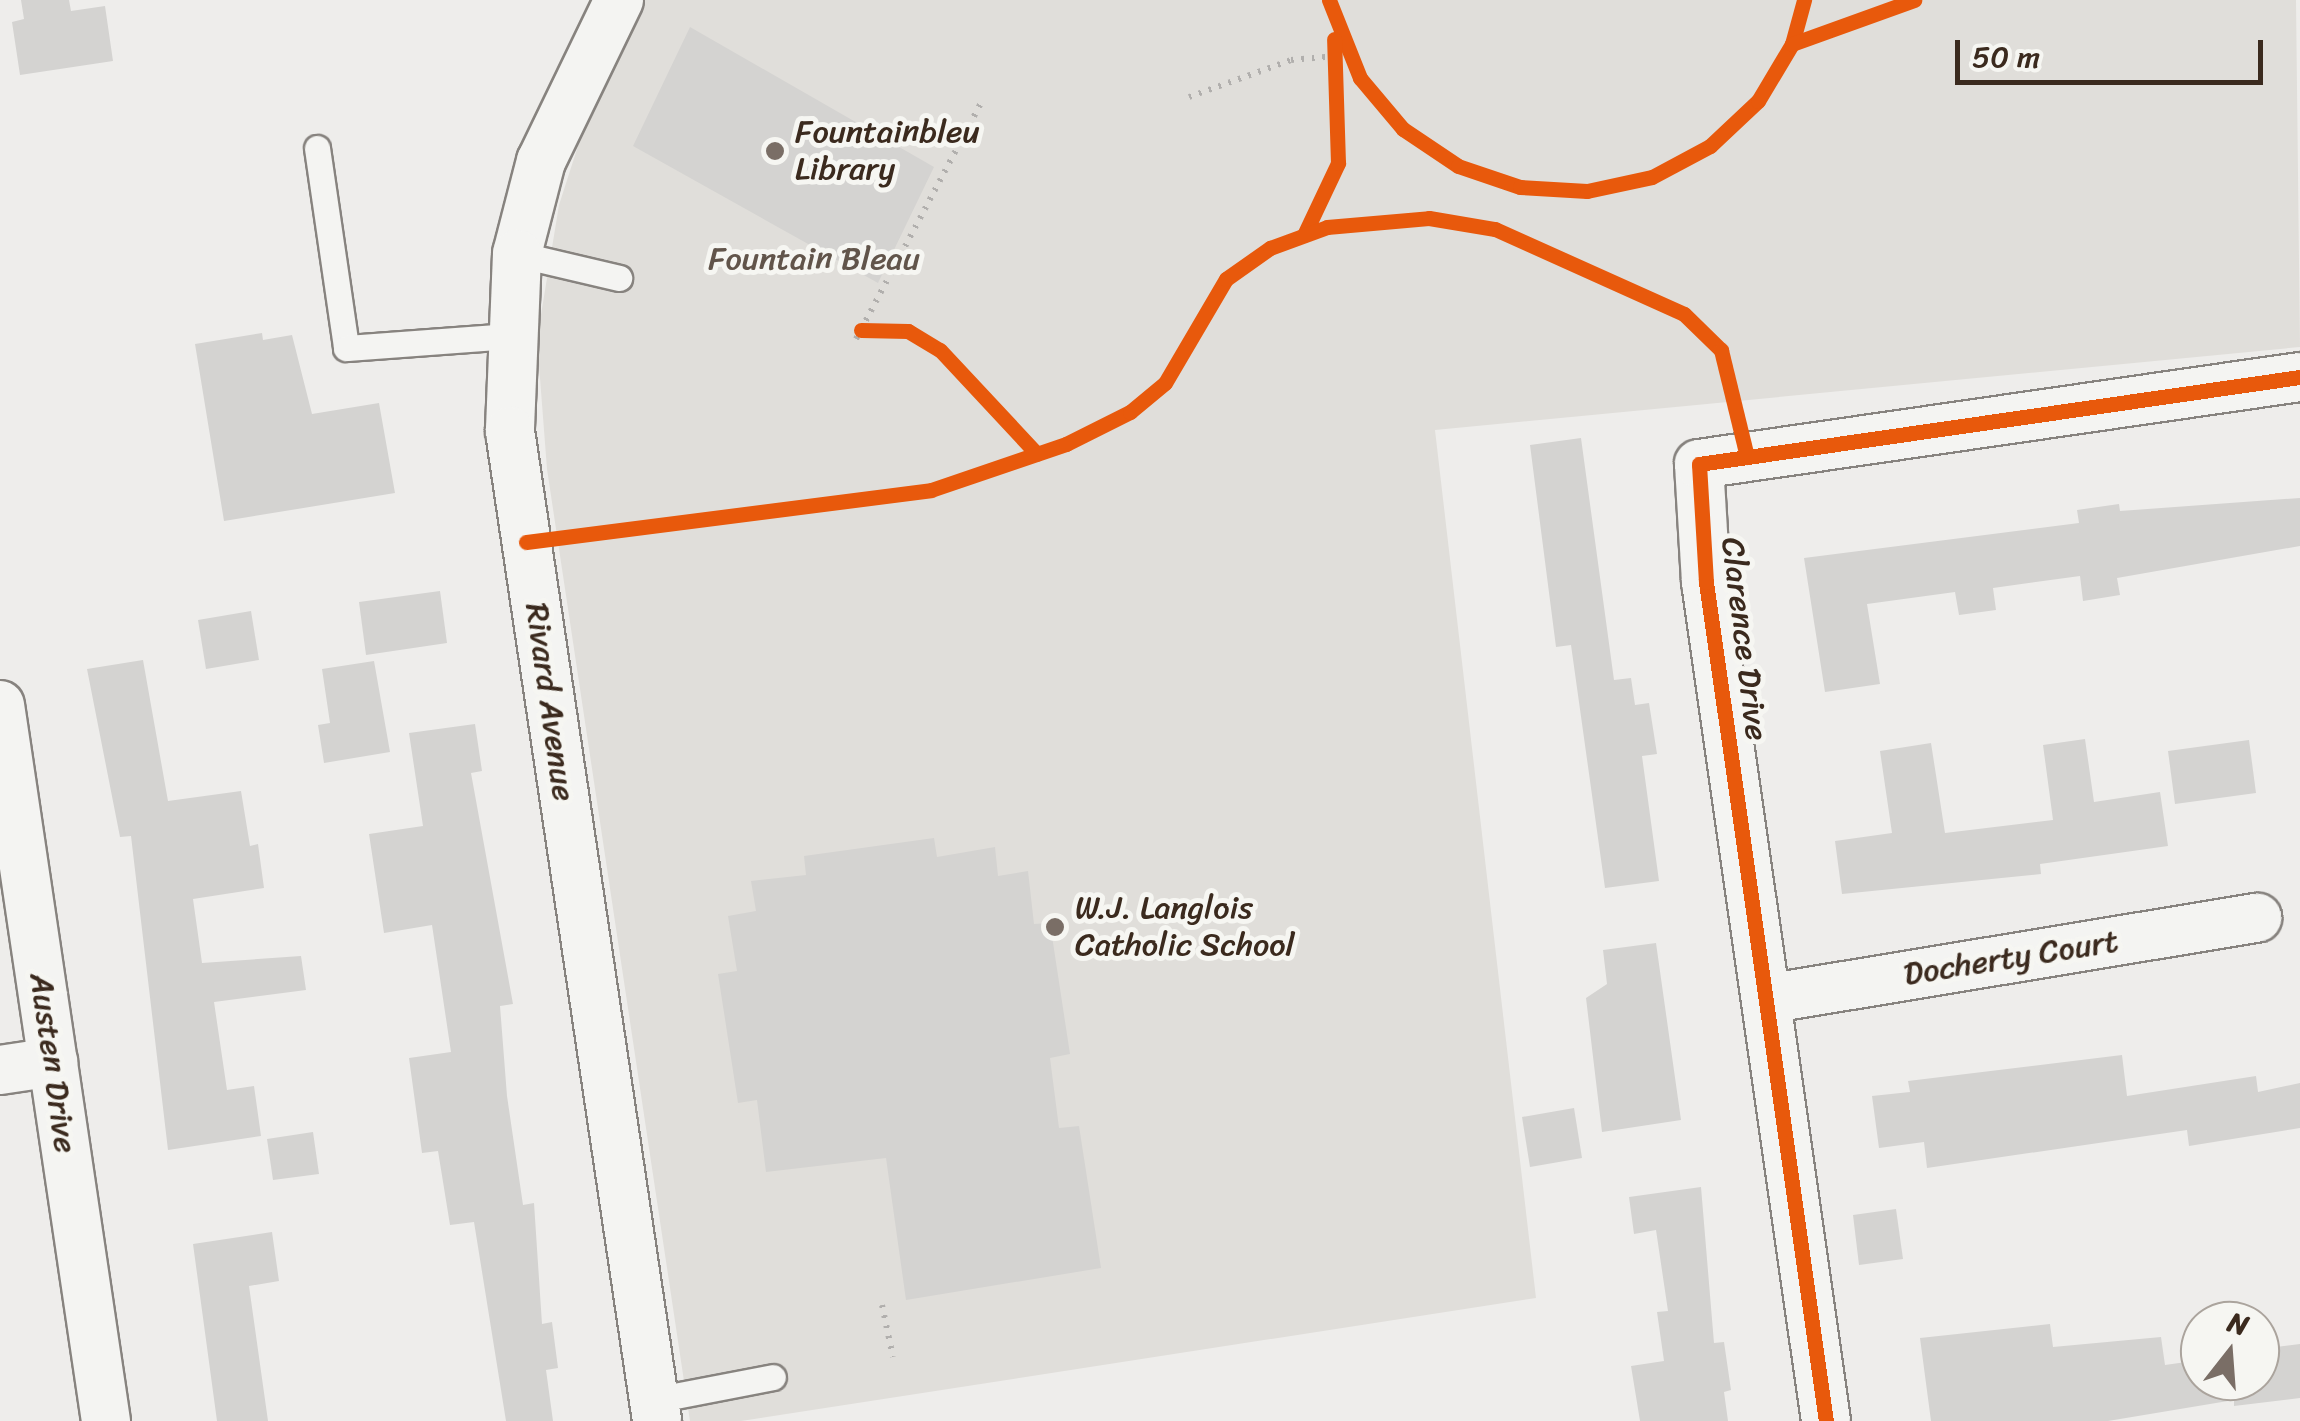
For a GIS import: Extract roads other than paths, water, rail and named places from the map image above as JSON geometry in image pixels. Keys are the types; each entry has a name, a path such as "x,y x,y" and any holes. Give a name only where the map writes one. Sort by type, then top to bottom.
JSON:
{"street":[{"name":"Rivard Avenue","path":"619,0 542,160 517,254 508,336 510,431 656,1411"},
{"name":"Clarence Drive","path":"1826,1421 1706,582 1698,464 2300,377"},
{"name":"Austen Drive","path":"0,705 106,1421"},
{"name":"Docherty Court","path":"1766,999 2257,918"},
{"path":"0,1070 53,1062"}],"lane":[{"path":"317,148 346,348 508,336"},
{"path":"517,254 620,278"},
{"path":"656,1411 773,1378"}],"place":[{"name":"Fountainbleu Library","path":"775,151"},
{"name":"W.J. Langlois Catholic School","path":"1055,927"}],"park label":[{"name":"Fountain Bleau","path":"814,259"}]}
